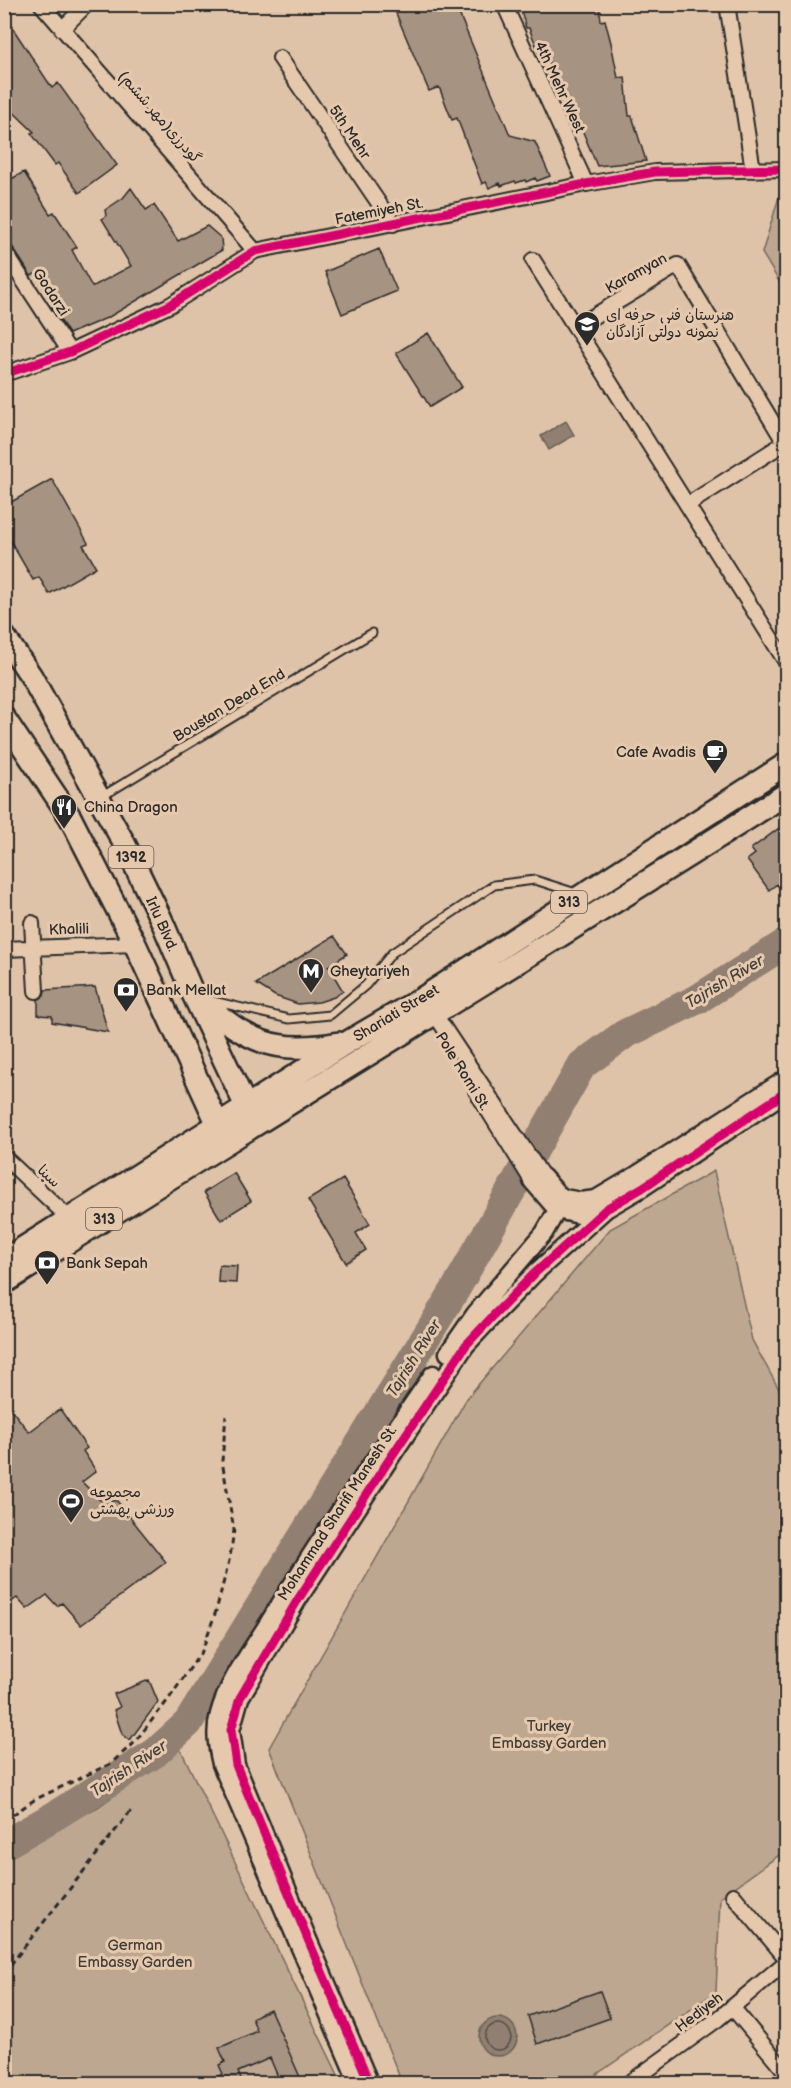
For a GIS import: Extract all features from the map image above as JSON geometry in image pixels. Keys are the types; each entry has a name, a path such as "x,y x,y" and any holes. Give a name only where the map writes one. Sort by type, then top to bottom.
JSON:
{"main road":[{"name":"Irlu Blvd.","path":"4,636 31,676 124,843 161,919 250,1117"},
{"name":"1392","path":"4,718 70,817 135,944 224,1133"},
{"name":"Shariati Street","path":"250,1117 351,1041 421,999 786,764"},
{"name":"Shariati Street","path":"4,1283 224,1133 430,1014 635,891 786,794"},
{"path":"193,994 227,1023 254,1039 272,1046 314,1048 351,1041"},
{"name":"Shariati Street","path":"4,1260 69,1218 224,1133"}],"street":[{"name":"گودرزی(مهر ششم)","path":"40,4 255,251"},
{"path":"62,29 87,4"},
{"name":"4th Mehr West","path":"504,4 586,184"},
{"path":"727,4 753,170"},
{"name":"5th Mehr","path":"280,58 393,224"},
{"name":"Fatemiyeh St.","path":"4,374 70,352 170,305 255,251 655,172 786,169"},
{"name":"Godarzi","path":"4,251 70,352"},
{"path":"533,260 786,662"},
{"name":"Karamyan","path":"576,327 678,265 786,442 687,506"},
{"path":"32,923 36,991"},
{"name":"Khalili","path":"4,949 135,944"},
{"name":"Pole Romi St.","path":"430,1014 433,1022 537,1179 561,1204"},
{"name":"Mohammad Sharifi Manesh St.","path":"370,2084 236,1765 231,1730 240,1698 297,1600 466,1345 601,1204 633,1177 786,1079"},
{"name":"Mohammad Sharifi Manesh St.","path":"601,1204 642,1188 786,1092"},
{"name":"سینا","path":"5,1157 69,1218"},
{"path":"561,1204 579,1215 601,1204"},
{"name":"Mohammad Sharifi Manesh St.","path":"358,2084 221,1764 216,1732 219,1714 233,1682 288,1591 375,1458 475,1314 544,1233 561,1204"},
{"path":"733,1895 786,1960"},
{"name":"Hediyeh","path":"632,2083 732,2007 786,1960"},
{"path":"732,2007 786,2072"}],"lane":[{"name":"Boustan Dead End","path":"99,799 372,633"},
{"path":"193,994 230,1006 290,1019 330,1015 366,985 392,953 494,885 534,880 582,894"}],"path":[{"path":"4,1821 34,1800 110,1764 133,1744 202,1651 216,1611 230,1557 234,1530 222,1461 226,1416"},
{"path":"4,1973 133,1808"}],"green space":[{"path":"782,187 786,187 786,293 762,253"},
{"name":"Turkey Embassy Garden","path":"714,1171 752,1340 786,1402 786,1850 720,1898 716,1992 584,2083 402,2083 269,1748 467,1398 610,1229"},
{"name":"German Embassy Garden","path":"180,1748 342,2083 5,2084 5,1854 98,1807"}],"water":[{"path":"566,421 574,435 549,450 541,436"},
{"path":"498,2018 511,2024 517,2037 511,2050 498,2056 485,2050 479,2037 485,2024"}],"building":[{"path":"392,4 455,4 510,135 535,142 550,176 537,181 535,178 526,182 525,180 516,183 515,181 501,186 500,183 489,188 486,182 482,184 457,118 452,120 439,87 429,91"},
{"path":"519,4 599,4 601,21 605,20 618,78 625,77 629,116 632,116 646,161 597,166 576,115 571,116 559,82 545,54 540,55 529,28 526,28"},
{"path":"4,15 52,88 58,83 117,165 79,193 58,163 55,165 31,133 34,132 4,103"},
{"path":"24,172 50,214 54,212 77,247 72,250 92,287 131,266 102,219 106,216 105,210 123,198 131,188 146,210 154,205 178,241 207,226 221,238 222,250 109,317 69,334 52,307 37,273 31,276 12,246 4,242 4,183"},
{"path":"379,249 397,291 342,314 325,272"},
{"path":"428,333 462,387 430,407 396,353"},
{"path":"52,479 88,543 83,545 96,567 49,594 39,577 33,580 4,530 4,506"},
{"path":"786,823 786,898 777,884 769,890 747,860 755,854 751,849"},
{"name":"Gheytariyeh","path":"334,936 347,954 328,966 343,991 334,997 319,1002 298,1004 275,996 256,984"},
{"path":"95,987 108,1032 52,1022 52,1016 38,1015 38,1000 44,996 45,990"},
{"path":"234,1173 251,1201 221,1220 204,1192"},
{"path":"343,1179 370,1224 356,1233 366,1250 346,1263 308,1200"},
{"path":"219,1265 237,1266 236,1283 218,1282"},
{"name":"مجموعه ورزشی بهشتی","path":"4,1400 29,1432 60,1409 87,1448 83,1451 96,1471 82,1482 100,1500 117,1501 166,1562 81,1625 62,1603 57,1606 47,1595 27,1609 17,1598 4,1607"},
{"path":"149,1680 158,1702 130,1740 122,1734 114,1710 120,1707 114,1694"},
{"path":"600,1991 610,2018 537,2044 528,2016"},
{"path":"270,2009 303,2084 281,2084 270,2058 238,2072 243,2084 200,2084 223,2074 219,2065 225,2062 219,2048 257,2031 252,2018"}],"waterway":[{"name":"Tajrish River","path":"4,1845 155,1753 188,1723 455,1290 582,1065 625,1034 698,999 786,943"}],"cycle path":[{"path":"4,374 70,352 170,305 255,251 655,172 786,169"},
{"path":"370,2084 236,1765 231,1730 240,1698 297,1601 466,1345 535,1273 606,1209 642,1188 786,1092"}],"place":[{"name":"هنرستان فنی حرفه ای نمونه دولتی آزادگان","path":"587,347"},
{"name":"Cafe Avadis","path":"715,775"},
{"name":"China Dragon","path":"64,830"},
{"name":"Gheytariyeh","path":"311,994"},
{"name":"Bank Mellat","path":"126,1013"},
{"name":"Bank Sepah","path":"47,1286"},
{"name":"مجموعه ورزشی بهشتی","path":"71,1524"}]}
